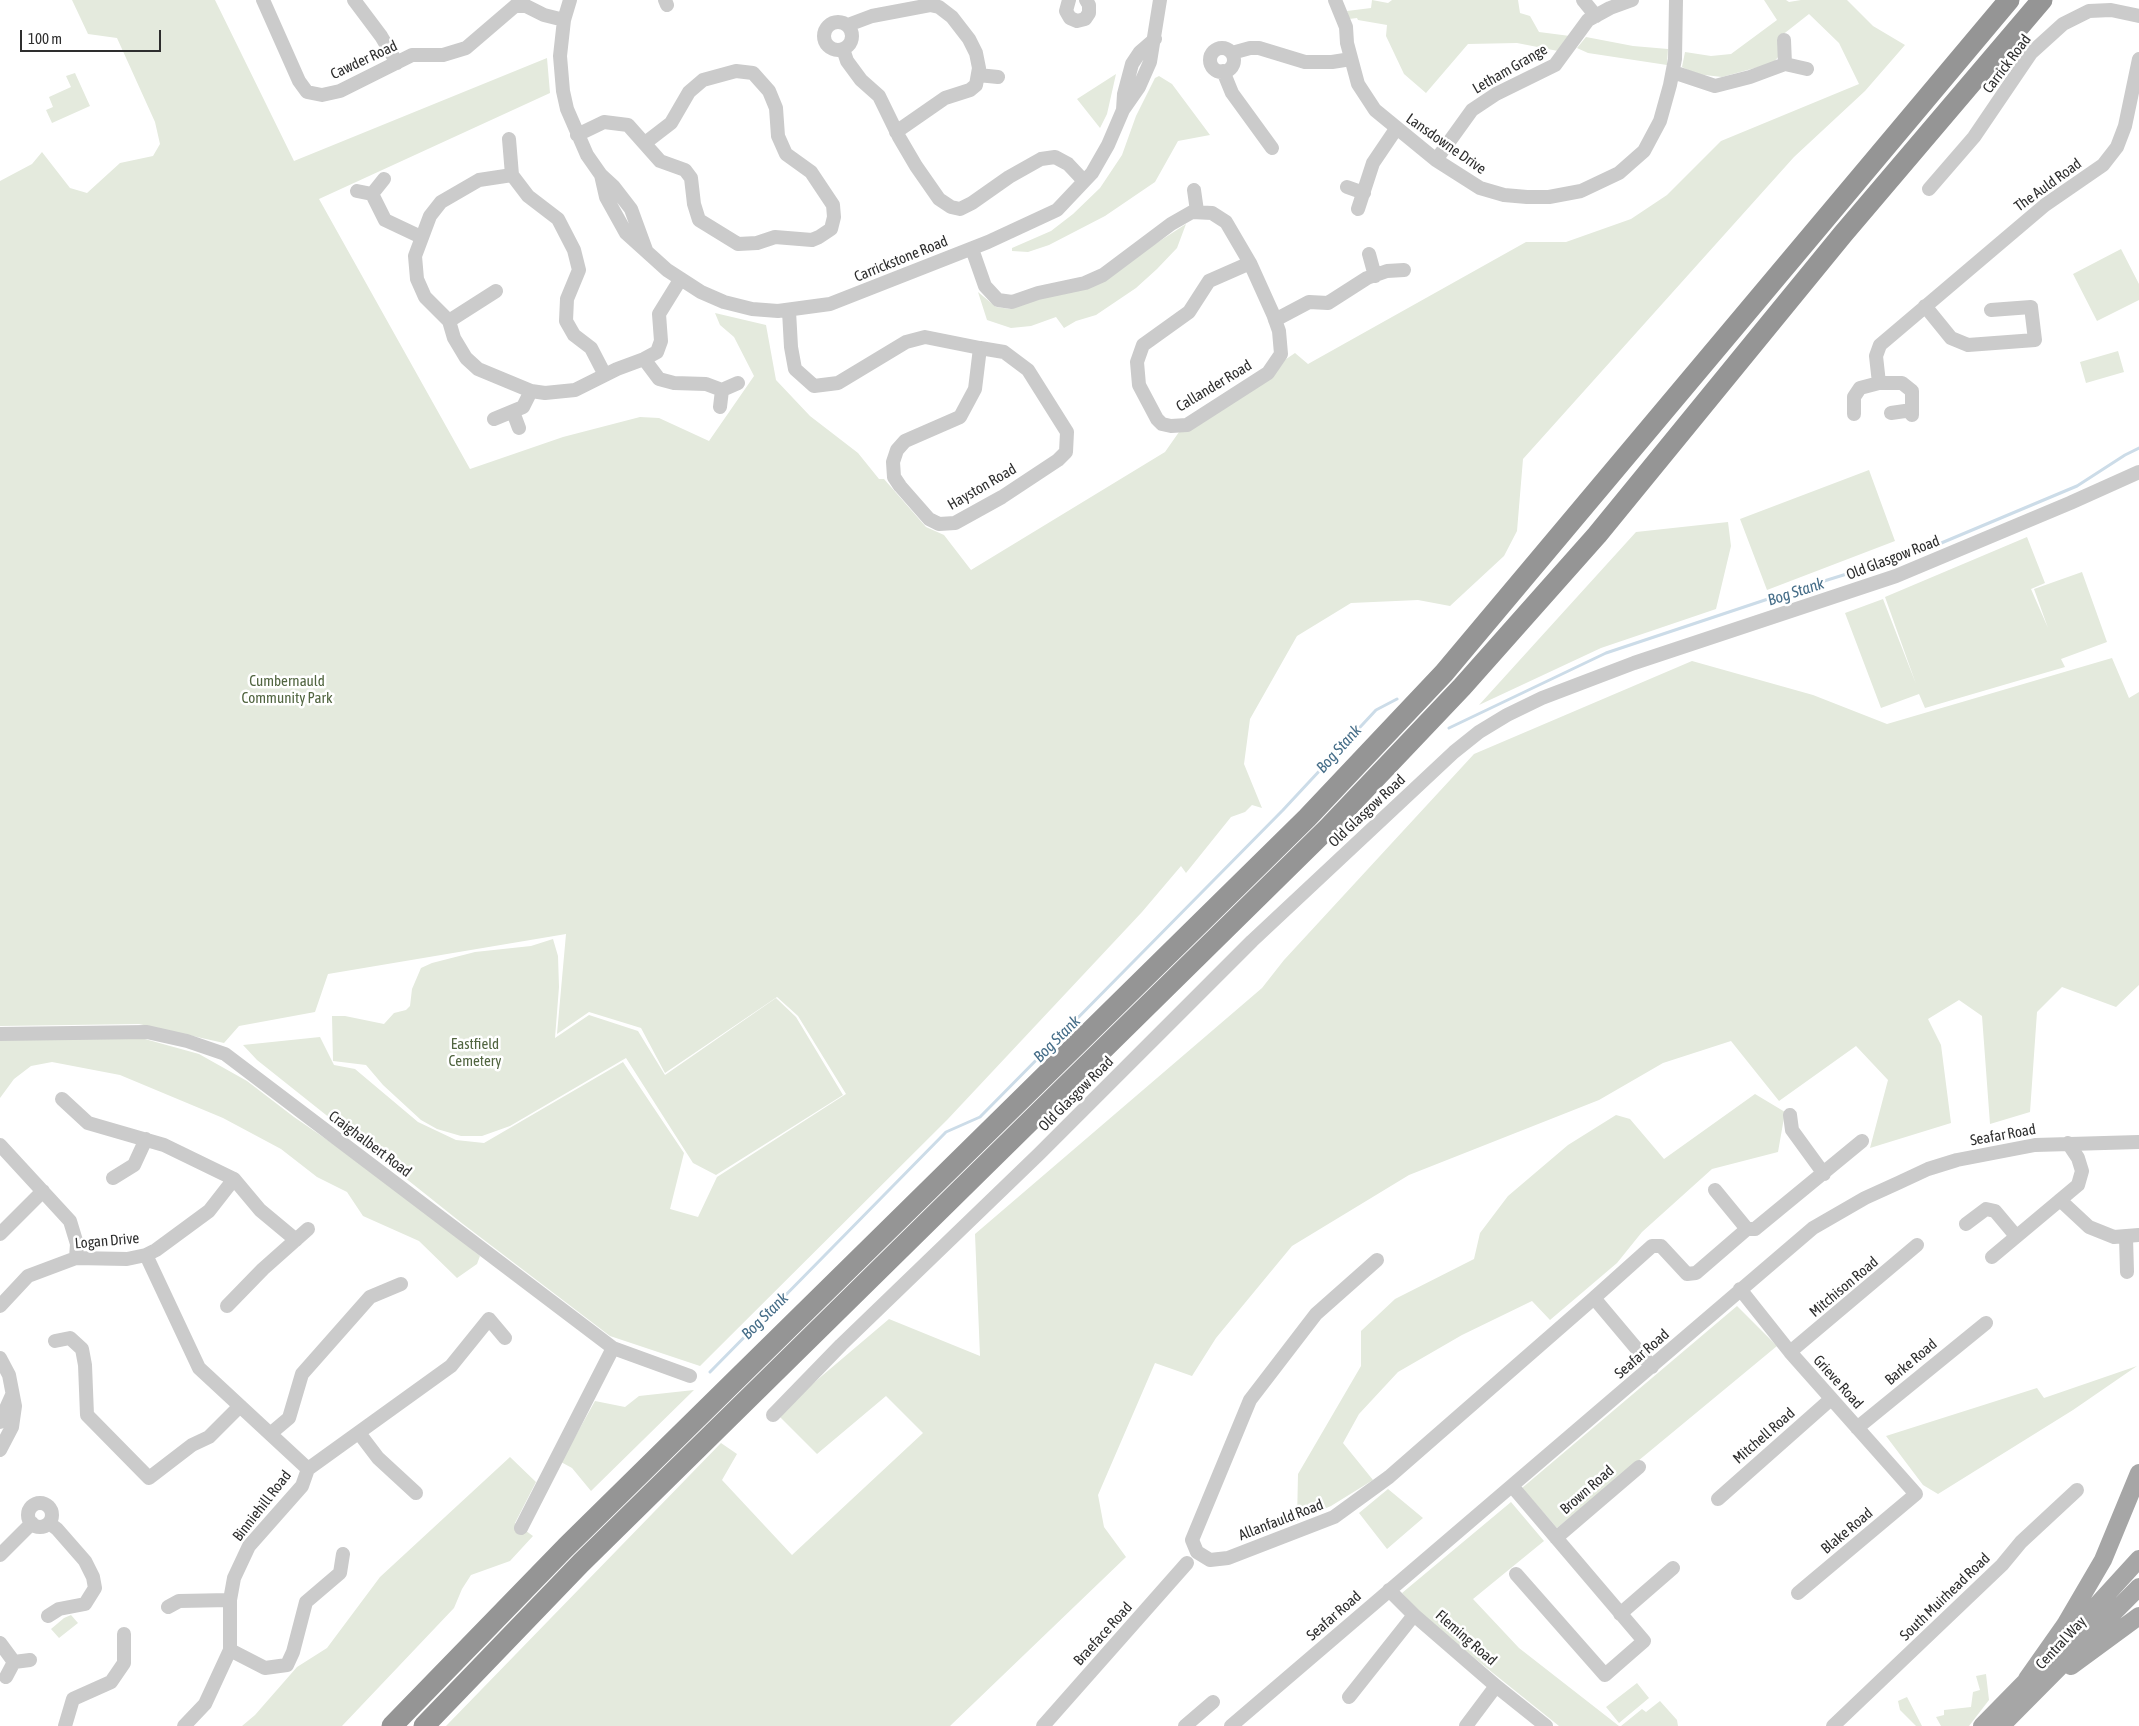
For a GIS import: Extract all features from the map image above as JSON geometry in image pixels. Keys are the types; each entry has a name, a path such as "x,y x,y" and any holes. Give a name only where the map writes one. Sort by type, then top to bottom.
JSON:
{"highway":[{"path":"392,1726 566,1547 1307,818 1444,673 2009,0"},
{"path":"424,1726 581,1563 1328,828 1462,687 1597,535 1843,234 2042,0"}],"main road":[{"path":"2033,1684 2103,1560 2139,1473"},
{"name":"Central Way","path":"2001,1726 2107,1592 2139,1558"},
{"name":"Central Way","path":"1982,1726 2033,1684 2139,1587"},
{"path":"2033,1684 2089,1655 2139,1616"}],"street":[{"name":"Cawder Road","path":"263,0 299,81 307,92 322,95 340,91 412,55 443,55 466,48 519,3 564,20"},
{"path":"354,0 364,16 381,36 396,63"},
{"name":"Carrickstone Road","path":"570,0 564,20 561,74 567,109 576,135 601,176 606,197 626,233 680,280 724,302 752,309 790,311 836,302 972,249 1057,210 1092,173 1108,146 1123,110 1145,75 1155,39 1160,0"},
{"path":"1069,0 1066,11 1070,18 1077,21 1085,19 1089,12 1089,5 1086,0"},
{"name":"Lansdowne Drive","path":"1335,0 1346,27 1351,59 1358,84 1366,99 1396,129 1436,160 1480,188 1504,195 1549,197 1581,191 1618,173 1644,151 1660,121 1673,72 1676,0"},
{"path":"1583,0 1596,16"},
{"name":"Letham Grange","path":"1436,160 1472,110 1496,94 1555,65 1588,20 1610,8 1632,0"},
{"path":"844,49 830,47 824,35 827,26 835,21 848,25 872,16 930,5 939,7 952,17 969,39 976,53 979,68 976,86 970,90 945,98 896,132"},
{"name":"Carrick Road","path":"1930,189 1974,137 2032,53 2063,24 2089,11 2110,10 2139,16"},
{"path":"844,49 852,38 848,25"},
{"path":"1784,40 1785,64"},
{"path":"1223,72 1233,65 1232,53 1227,49 1220,48 1211,55 1212,66 1223,72 1232,93 1272,148"},
{"path":"1232,53 1250,48 1259,48 1305,62 1332,62 1351,59"},
{"path":"844,49 847,61 861,80 879,96 896,132 939,199 951,207 960,209 972,203 1009,177 1041,159 1055,157 1068,164 1084,181"},
{"name":"The Auld Road","path":"1878,384 1876,356 1880,344 2044,205 2103,165 2117,147 2125,126 2139,59"},
{"path":"1673,72 1715,86 1750,77 1785,64 1807,69"},
{"path":"576,135 604,122 628,125 660,161 685,170 691,178 694,204 699,220 738,244 757,243 775,237 812,240 820,237 830,229 833,205 811,172 786,154 778,136 776,108 769,91 753,73 736,71 703,80 689,92 671,123 645,143"},
{"path":"978,75 998,77"},
{"path":"1358,209 1378,155 1396,129"},
{"path":"509,139 512,175 528,196 553,214 564,228 574,250 579,270 567,299 566,321 574,335 590,348 605,375"},
{"path":"512,175 479,180 455,191 441,202 430,216 415,256 417,279 425,297 448,321 454,338 466,358 478,369 531,391 546,393 575,390 657,352 661,341 659,314 680,280"},
{"path":"372,194 384,179"},
{"path":"1347,187 1364,193"},
{"path":"972,249 985,286 998,300 1012,302 1038,293 1085,283 1103,275 1171,224 1197,211 1194,190"},
{"path":"357,191 372,194"},
{"path":"372,194 385,220 422,237"},
{"name":"Callander Road","path":"1197,211 1212,213 1226,222 1250,263 1275,320 1279,330 1281,354 1268,373 1187,425 1171,426 1162,424 1157,419 1139,385 1138,362 1143,345 1189,312 1209,281 1250,263"},
{"path":"1369,254 1375,276"},
{"path":"1275,320 1309,302 1328,303 1387,271 1404,270"},
{"path":"448,321 496,291"},
{"path":"1925,306 1951,338 1968,345 2035,340 2032,307 1991,310"},
{"name":"Hayston Road","path":"790,311 791,348 795,369 814,386 838,383 906,342 925,337 1004,352 1028,370 1066,432 1066,452 1058,460 1002,497 955,523 939,524 929,519 900,486 894,477 893,462 897,450 905,441 960,417 975,389 980,348"},
{"path":"644,359 659,379 690,385 706,384 722,390 738,383"},
{"path":"1854,414 1854,397 1860,388 1878,384 1902,383 1912,391 1912,413 1891,413"},
{"path":"720,407 722,390"},
{"path":"494,419 523,407 531,391"},
{"path":"513,412 519,428"},
{"name":"Old Glasgow Road","path":"773,1415 841,1345 1039,1154 1252,941 1454,752 1479,732 1507,715 1542,698 1634,663 1896,576 2139,472"},
{"name":"Craighalbert Road","path":"0,1034 148,1032 187,1041 226,1054 613,1348 690,1376"},
{"path":"62,1099 88,1123 164,1145 234,1180 260,1210 296,1240"},
{"path":"1790,1115 1792,1130 1824,1174"},
{"path":"113,1178 134,1165 146,1139"},
{"path":"1714,1190 1748,1229 1755,1229 1862,1141"},
{"path":"1992,1257 2078,1185 2089,1155 2102,1142"},
{"name":"Seafar Road","path":"1231,1726 1813,1228 1865,1198 1928,1169 1987,1153 2068,1143 2139,1142"},
{"path":"2068,1143 2078,1158 2082,1172"},
{"path":"0,1145 70,1221 78,1244 76,1258"},
{"name":"Logan Drive","path":"0,1306 28,1276 76,1258 127,1259 146,1255 209,1211 234,1180"},
{"path":"0,1234 43,1191"},
{"path":"2060,1200 2089,1227 2114,1237 2132,1236 2128,1272"},
{"path":"1966,1224 1986,1209 1995,1211 2016,1236"},
{"path":"227,1306 263,1269 308,1229"},
{"name":"Allanfauld Road","path":"1377,1260 1316,1314 1250,1400 1192,1540 1197,1552 1210,1560 1228,1558 1334,1517 1389,1477 1652,1246 1661,1246 1688,1274 1696,1273 1748,1229"},
{"name":"Mitchison Road","path":"1790,1352 1917,1244"},
{"name":"Binniehill Road","path":"146,1255 199,1368 308,1469"},
{"path":"270,1434 289,1418 302,1374 370,1297 401,1284"},
{"name":"Grieve Road","path":"1740,1289 1790,1352 1916,1494"},
{"path":"1594,1298 1652,1367"},
{"name":"Binniehill Road","path":"184,1726 205,1704 230,1650 230,1600 234,1578 249,1546 302,1486 308,1469 451,1366 489,1320 505,1338"},
{"name":"Barke Road","path":"1857,1428 1986,1323"},
{"path":"55,1341 70,1338 82,1349 85,1365 87,1415 149,1478 192,1445 209,1437 239,1407"},
{"path":"521,1528 613,1348"},
{"path":"0,1358 9,1375 15,1406 12,1427 0,1450"},
{"path":"0,1422 12,1394"},
{"name":"Mitchell Road","path":"1718,1499 1831,1399"},
{"path":"359,1433 378,1458 416,1493"},
{"name":"Brown Road","path":"1556,1538 1639,1467"},
{"name":"Brown Road","path":"1512,1486 1644,1641 1608,1678 1535,1606 1516,1574"},
{"name":"South Muirhead Road","path":"1833,1726 2002,1564 2021,1542 2077,1490"},
{"name":"Blake Road","path":"1798,1593 1916,1494"},
{"path":"32,1523 29,1514 33,1506 38,1504 47,1505 50,1509 52,1514 49,1523"},
{"path":"32,1523 41,1526 49,1523"},
{"path":"0,1555 32,1523"},
{"path":"48,1616 59,1609 85,1604 95,1588 93,1577 85,1561 63,1535 49,1523"},
{"path":"230,1650 265,1668 287,1665 294,1652 306,1602 340,1573 343,1554"},
{"name":"Braeface Road","path":"1043,1726 1187,1563"},
{"path":"1620,1614 1674,1568"},
{"name":"Fleming Road","path":"1389,1590 1414,1616 1546,1726"},
{"path":"168,1607 180,1601 230,1600"},
{"name":"Fleming Road","path":"1349,1697 1414,1616"},
{"path":"66,1726 73,1699 111,1682 124,1663 124,1634"},
{"path":"0,1643 14,1662"},
{"path":"14,1662 30,1660"},
{"path":"6,1677 14,1662"},
{"name":"Fleming Road","path":"1466,1726 1496,1686"},
{"path":"1185,1726 1214,1702"}],"green space":[{"name":"Cumbernauld Community Park","path":"72,0 215,0 294,161 547,58 550,93 319,199 470,469 563,437 640,417 659,418 709,441 754,376 734,337 720,325 715,313 766,325 776,380 810,416 858,453 879,479 884,479 926,527 944,535 971,570 1165,452 1179,432 1295,353 1308,364 1526,242 1566,242 1631,219 1667,195 1721,141 1859,84 1839,43 1809,14 1781,36 1779,56 1773,63 1722,77 1696,74 1682,67 1685,52 1711,56 1731,54 1777,20 1764,0 1786,0 1789,2 1801,0 1847,0 1873,26 1905,45 1865,91 1794,157 1523,459 1517,531 1504,556 1450,606 1418,600 1351,603 1297,636 1250,719 1244,764 1262,808 1252,805 1245,812 1231,817 1186,873 1181,866 1142,912 947,1120 700,1366 610,1336 463,1224 257,1060 243,1045 320,1037 334,1065 355,1069 418,1122 456,1140 484,1143 623,1062 684,1153 670,1209 698,1217 717,1177 846,1094 798,1016 777,997 665,1073 641,1028 589,1012 557,1034 566,934 328,974 315,1012 239,1026 224,1043 139,1024 0,1026 0,181 32,164 42,152 70,188 87,193 120,163 153,156 160,144 155,122 117,38 88,34"},
{"path":"1372,0 1388,3 1392,0 1518,0 1520,13 1530,16 1539,32 1570,36 1558,51 1517,43 1468,44 1426,93 1404,74 1386,36 1387,25 1358,20 1357,18 1349,19 1347,11 1371,8"},
{"path":"1586,37 1633,46 1668,49 1667,65 1588,53 1577,48"},
{"path":"75,73 90,106 52,123 46,110 53,107 49,97 71,87 66,76"},
{"path":"1116,74 1107,114 1100,128 1077,99"},
{"path":"1159,76 1172,84 1210,135 1178,141 1155,182 1105,216 1049,245 1028,252 1012,251 1012,248 1051,231 1073,214 1100,188 1122,155 1136,116 1155,78"},
{"path":"1186,224 1177,248 1157,269 1136,288 1096,315 1076,321 1064,328 1056,317 1031,326 1011,328 987,320 978,292 996,307 1010,309 1031,302 1155,244"},
{"path":"2121,249 2139,284 2139,300 2097,321 2073,274"},
{"path":"2118,351 2124,372 2086,383 2080,362"},
{"path":"1869,470 1895,541 1767,590 1740,519"},
{"path":"1728,522 1731,546 1716,609 1601,648 1479,705 1636,532"},
{"path":"2027,537 2045,583 2031,589 2048,628 2034,589 2082,572 2107,642 2061,659 2065,667 1925,708 1919,694 1881,708 1845,613 1883,599 1916,684 1885,597"},
{"path":"2112,658 2129,698 2139,692 2139,985 2116,1007 2062,987 2037,1012 2030,1112 1990,1124 1982,1016 1959,1000 1928,1019 1941,1045 1951,1123 1870,1148 1888,1080 1856,1046 1779,1101 1731,1041 1663,1063 1599,1100 1409,1175 1292,1246 1216,1338 1192,1376 1155,1363 1098,1495 1104,1527 1126,1557 950,1726 446,1726 721,1443 737,1454 722,1480 792,1555 923,1433 886,1396 817,1454 777,1414 889,1319 980,1356 975,1234 1262,988 1284,960 1474,754 1692,661 1813,695 1887,724"},
{"name":"Eastfield Cemetery","path":"553,939 558,956 559,987 555,1038 589,1015 638,1031 665,1075 776,998 796,1017 843,1095 716,1175 693,1163 626,1058 510,1126 482,1136 461,1136 437,1129 421,1120 383,1085 366,1065 333,1061 332,1016 345,1016 384,1024 394,1013 406,1010 410,1006 412,989 421,968 432,963 475,952 531,946"},
{"path":"134,1036 199,1054 247,1081 294,1117 387,1181 480,1256 477,1264 457,1278 419,1241 363,1216 347,1192 317,1177 281,1149 223,1118 120,1075 52,1062 31,1066 14,1079 0,1098 0,1040"},
{"path":"1755,1094 1785,1112 1778,1152 1712,1169 1642,1232 1617,1263 1550,1320 1532,1301 1462,1335 1398,1372 1359,1414 1343,1443 1373,1480 1331,1506 1297,1521 1298,1474 1361,1366 1361,1331 1395,1299 1474,1259 1480,1233 1508,1196 1568,1145 1616,1115 1630,1119 1664,1159"},
{"path":"1737,1306 1777,1346 1557,1528 1522,1488"},
{"path":"2137,1366 2073,1410 1938,1494 1923,1485 1886,1436 2037,1388 2044,1398"},
{"path":"694,1390 591,1491 572,1468 561,1462 595,1401 625,1407 639,1396"},
{"path":"510,1457 536,1482 515,1523 533,1536 510,1561 471,1575 462,1589 454,1608 342,1726 242,1726 255,1715 297,1667 327,1648 380,1577"},
{"path":"1388,1489 1423,1518 1387,1549 1359,1513"},
{"path":"1511,1502 1544,1541 1473,1599 1519,1648 1619,1726 1559,1726 1427,1620 1402,1593"},
{"path":"71,1615 78,1623 59,1638 51,1629 64,1618"},
{"path":"1986,1674 1989,1700 1969,1726 1941,1726 1936,1717 1944,1715 1944,1710 1971,1707 1973,1692 1980,1690 1976,1676"},
{"path":"1637,1683 1649,1698 1619,1723 1606,1707"},
{"path":"1907,1697 1922,1726 1916,1726 1900,1710 1898,1701"},
{"path":"1660,1701 1677,1720 1678,1726 1621,1726 1642,1709 1646,1712"}],"waterway":[{"name":"Bog Stank","path":"1449,728 1606,653 1792,591 1927,549 2077,486 2139,448"},
{"name":"Bog Stank","path":"710,1372 946,1132 980,1117 1283,810 1376,710 1397,699"}]}
